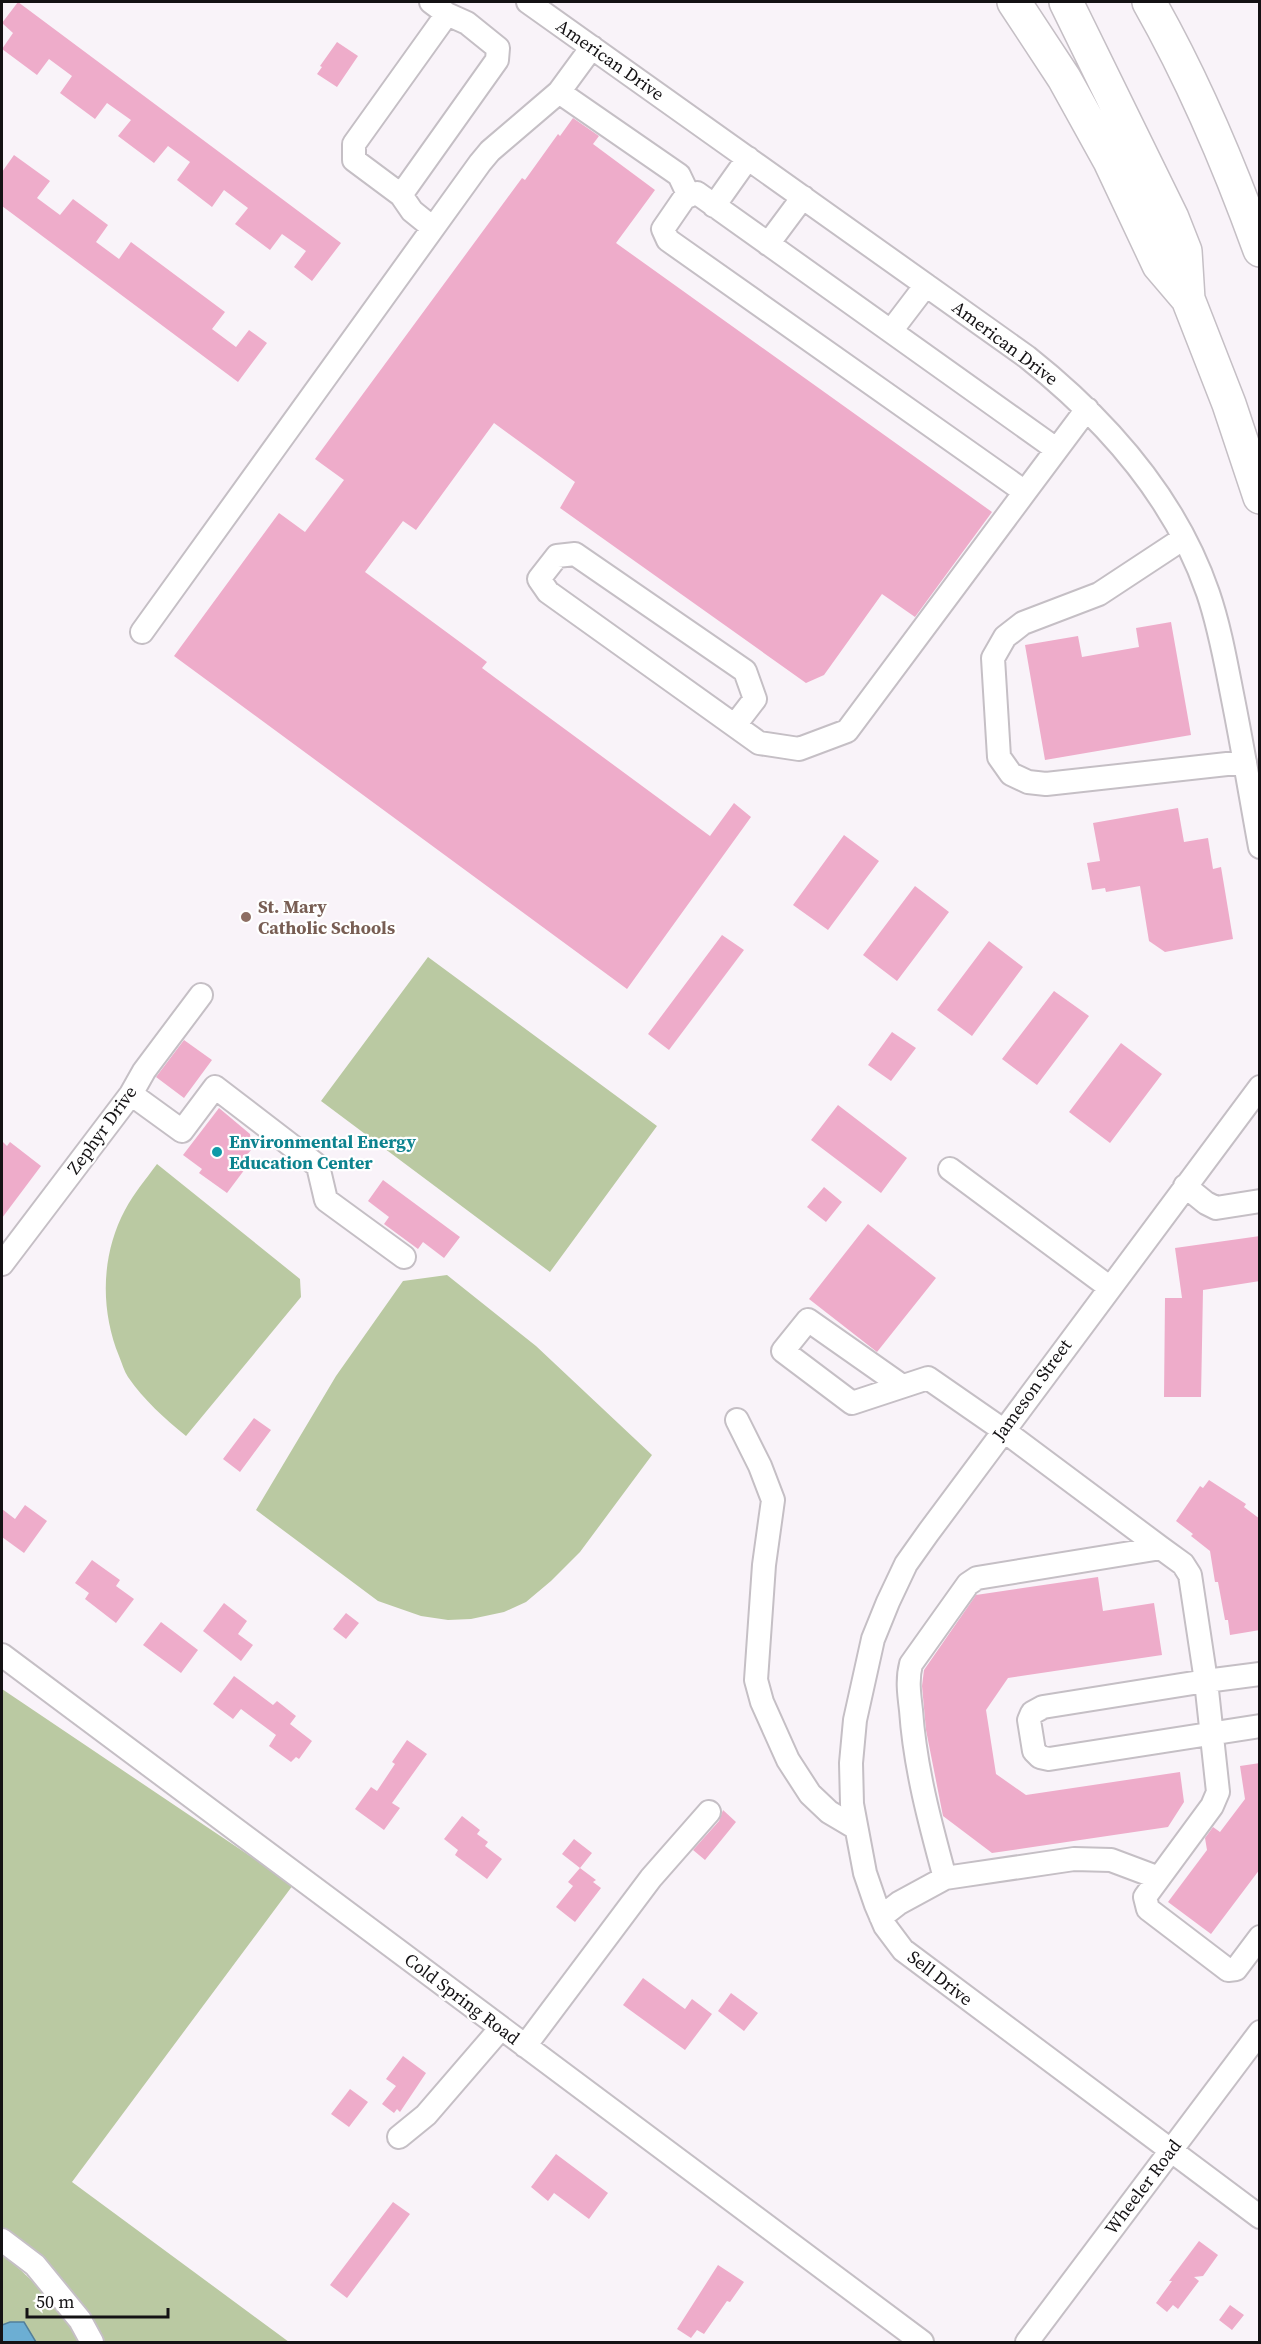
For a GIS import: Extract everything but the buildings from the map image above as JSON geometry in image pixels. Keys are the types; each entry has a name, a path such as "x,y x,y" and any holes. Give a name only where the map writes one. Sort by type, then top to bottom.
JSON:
{"highway":[{"path":"1014,2 1064,78 1110,161 1159,265 1188,299"},
{"path":"1066,2 1172,218 1185,252 1188,299 1229,404 1260,497"},
{"path":"1149,2 1176,48 1229,166 1260,250"}],"street":[{"name":"American Drive","path":"528,2 1028,357 1107,429 1140,470 1168,511 1184,538 1208,591 1223,646 1260,847"},
{"path":"401,195 496,60 498,48 467,23 439,8 354,144 354,160 401,195 412,211 433,228"},
{"path":"142,632 490,151 559,92 592,47"},
{"path":"559,92 679,175 689,196"},
{"path":"714,206 748,158"},
{"path":"1025,492 668,240 663,229 685,197 697,193 1056,449"},
{"path":"768,244 803,197"},
{"path":"891,332 926,285"},
{"path":"735,725 755,699 745,671 575,554 556,556 539,579 548,592 759,743 799,749 847,731 1087,409"},
{"path":"1184,538 1099,594 1023,622 1005,637 993,658 999,757 1011,774 1028,782 1046,784 1245,762"},
{"name":"Zephyr Drive","path":"2,1264 131,1094 144,1071 201,995"},
{"path":"131,1094 182,1131 215,1087 318,1166 326,1200 404,1257"},
{"name":"Jameson Street","path":"855,1720 873,1639 906,1564 1109,1287 1260,1087"},
{"path":"951,1169 1109,1287"},
{"path":"1185,1186 1216,1208 1260,1201"},
{"path":"902,1386 808,1320 783,1351 852,1403 928,1378 1003,1430 1183,1564 1190,1575 1206,1681 1218,1792 1212,1806 1145,1897 1148,1909 1228,1970 1236,1969 1260,1937"},
{"path":"737,1420 760,1466 773,1500 764,1565 756,1680 762,1702 788,1760 810,1794 829,1812 856,1827"},
{"path":"945,1878 927,1814 913,1739 908,1676 910,1664 968,1584 977,1578 1161,1548"},
{"name":"Cold Spring Road","path":"2,1654 922,2343"},
{"path":"1260,1674 1043,1707 1032,1713 1029,1720 1034,1751 1040,1757 1049,1759 1260,1726"},
{"name":"Sell Drive","path":"855,1720 851,1762 852,1804 865,1874 880,1917 903,1950 1260,2217"},
{"path":"525,2046 651,1878 709,1812"},
{"path":"880,1917 899,1903 945,1878 1074,1859 1111,1860 1159,1878"},
{"path":"399,2137 426,2115 501,2028"},
{"name":"Wheeler Road","path":"1027,2343 1260,2032"},
{"path":"2,2240 35,2265 80,2320 92,2343"}],"green space":[{"path":"428,957 657,1126 550,1272 321,1101"},
{"path":"157,1164 300,1279 301,1297 186,1436 148,1401 127,1375 113,1338 106,1301 108,1264 117,1227 132,1198"},
{"path":"447,1275 536,1346 652,1455 580,1552 526,1602 504,1612 471,1619 448,1620 421,1616 378,1601 256,1510 336,1376 403,1281"},
{"path":"2,1689 293,1885 72,2182 289,2342 103,2342 42,2258 2,2229"},
{"path":"2,2255 35,2284 81,2342 2,2342"}],"water":[{"path":"10,2322 24,2322 36,2342 2,2342 2,2325"}],"place":[{"name":"St. Mary Catholic Schools","path":"246,917"},
{"name":"Environmental Energy Education Center","path":"217,1152"}]}
